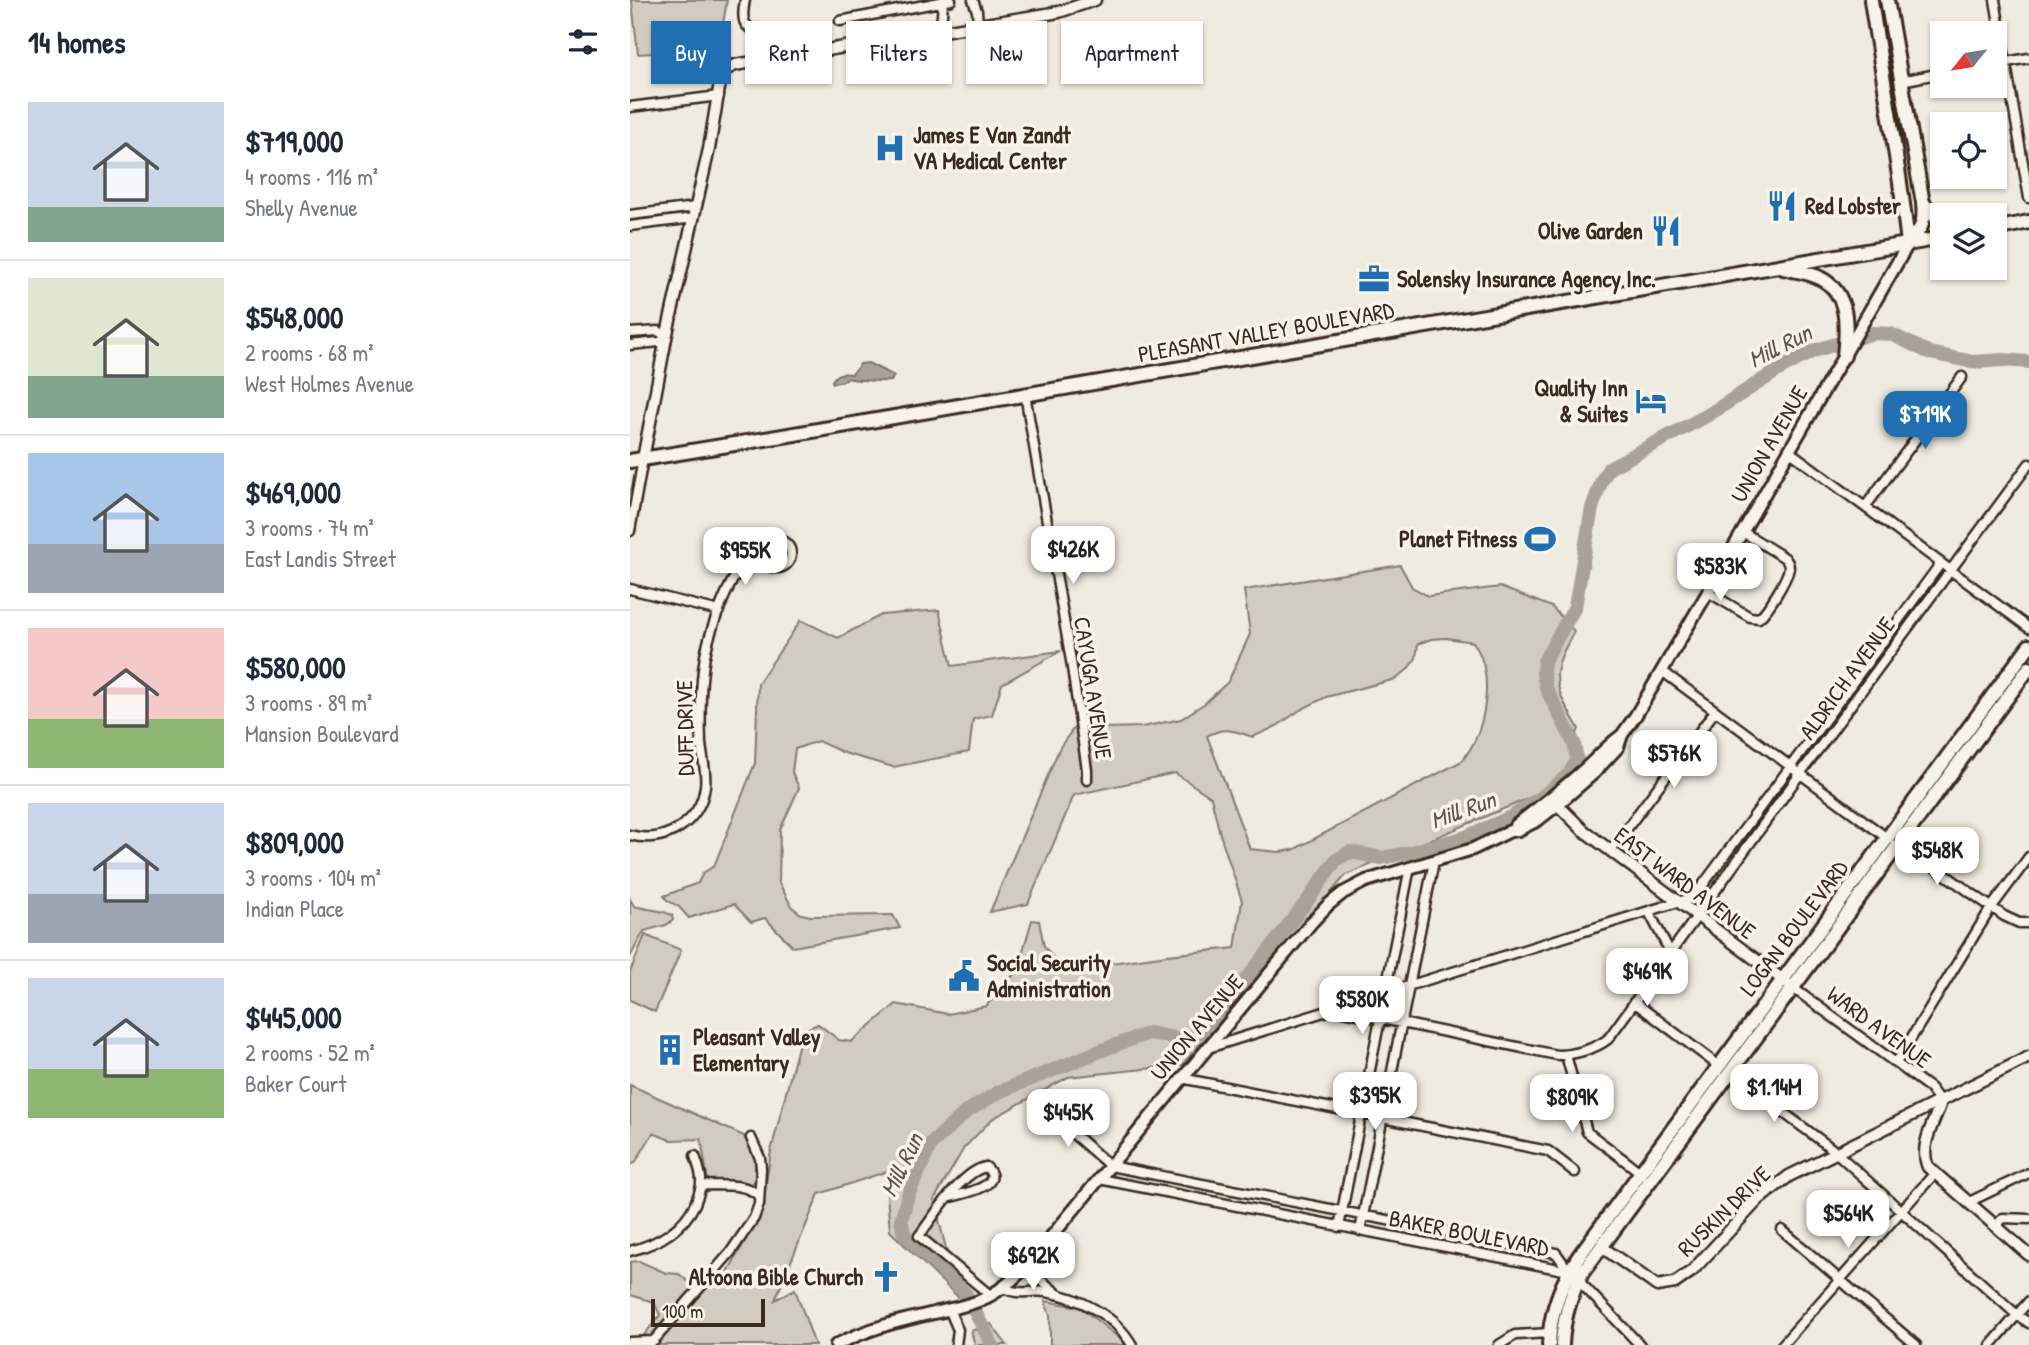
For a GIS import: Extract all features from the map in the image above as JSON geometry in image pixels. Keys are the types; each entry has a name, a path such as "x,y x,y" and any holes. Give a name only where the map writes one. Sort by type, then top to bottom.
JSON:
{"main road":[{"path":"1871,0 1903,191 1908,244"},
{"path":"1887,0 1923,203 1923,225 1908,244"},
{"path":"1883,83 1901,81"},
{"path":"1923,203 1930,211"},
{"path":"2007,227 2029,222"},
{"name":"PLEASANT VALLEY BOULEVARD","path":"636,460 1930,240"},
{"name":"UNION AVENUE","path":"836,1345 876,1326 971,1303 1003,1288 1026,1267 1328,905 1343,893 1366,881 1473,849 1510,831 1515,825 1554,802 1622,735 1708,593 1908,244"},
{"path":"1776,267 1810,274 1835,290 1845,311 1846,351"},
{"name":"LOGAN BOULEVARD","path":"1574,1276 1602,1247 1724,1070 1782,979 2029,646"},
{"name":"LOGAN BOULEVARD","path":"1574,1276 1640,1172 1793,988 2029,668"},
{"path":"1549,1339 1554,1307 1574,1276"},
{"path":"1562,1345 1574,1276"}],"street":[{"path":"745,25 743,11 746,0"},
{"path":"973,0 978,21"},
{"path":"998,21 1059,12 1095,0"},
{"path":"1995,0 1999,21"},
{"path":"840,21 946,1 943,21"},
{"path":"2007,62 2029,58"},
{"path":"630,531 636,460 695,213 721,76 725,70 745,63"},
{"path":"2007,68 2029,198"},
{"path":"1901,81 1930,75"},
{"path":"630,107 719,96"},
{"path":"630,215 695,213"},
{"path":"630,226 695,213"},
{"path":"630,333 659,331 666,338"},
{"path":"630,345 659,342 666,338"},
{"path":"1864,507 1962,377"},
{"name":"CAYUGA AVENUE","path":"1025,394 1071,661 1087,780"},
{"path":"1789,451 2029,628"},
{"name":"ALDRICH AVENUE","path":"1566,1055 1600,1045 1608,1039 2029,464"},
{"path":"1708,593 1750,617 1759,618 1766,612 1788,572 1789,564 1785,558 1743,532"},
{"name":"DUFF DRIVE","path":"630,835 647,838 669,833 688,821 701,803 706,784 701,742 706,651 732,581 751,556 763,552"},
{"name":"ALDRICH AVENUE","path":"1679,903 1694,897 1941,563"},
{"path":"630,589 719,611"},
{"path":"1662,671 1887,838"},
{"path":"1610,851 1715,711"},
{"name":"EAST WARD AVENUE","path":"1554,802 1583,830 1793,988"},
{"path":"1900,843 1991,908 2019,923 2029,923"},
{"path":"1896,1063 1991,908 2029,857"},
{"path":"1360,1231 1434,861"},
{"path":"1339,1227 1410,867"},
{"path":"1208,1048 1679,903"},
{"path":"1649,912 1670,952"},
{"name":"WARD AVENUE","path":"1793,988 1930,1088 1940,1100"},
{"path":"1634,1002 1836,1152 2029,1323"},
{"path":"1333,1009 1566,1055 1587,1132 1640,1172"},
{"name":"RUSKIN DRIVE","path":"1602,1247 1657,1286 1675,1283 1692,1270 1758,1199 1789,1176 2029,1057"},
{"path":"1181,1079 1548,1152 1575,1172"},
{"path":"1940,1100 1924,1152 1928,1167 2029,1255"},
{"path":"1045,1110 1110,1166"},
{"path":"630,1342 652,1343 744,1235 759,1204 760,1158 751,1138"},
{"path":"630,1251 666,1237 692,1210 702,1185 695,1156"},
{"name":"BAKER BOULEVARD","path":"1110,1166 1556,1253 1574,1276"},
{"path":"950,1197 983,1186 990,1181 990,1170 981,1167 963,1180 919,1236 990,1296"},
{"path":"1782,1345 1935,1173"},
{"path":"1969,1202 2029,1173"},
{"name":"BAKER BOULEVARD","path":"1099,1179 1523,1263 1574,1276"},
{"path":"702,1185 745,1187 758,1195"},
{"path":"1996,1226 2003,1218 2029,1219"},
{"path":"1782,1230 1916,1345"},
{"path":"1523,1263 1526,1247"},
{"path":"1026,1267 1060,1296"},
{"path":"1574,1276 1640,1345"},
{"path":"1003,1288 1016,1294 1042,1292 1085,1305 1112,1320 1132,1345"},
{"path":"1991,1345 2029,1301"},
{"path":"949,1309 958,1330 956,1345"},
{"path":"1499,1345 1516,1335 1549,1339"}],"shaded area":[{"path":"630,0 727,0 724,21 651,21 651,53 638,54"},
{"path":"868,363 894,376 891,381 847,378 833,383 838,375 852,374 860,364"},
{"path":"1400,565 1412,587 1428,596 1500,587 1552,607 1574,631 1561,658 1557,675 1562,699 1579,729 1571,747 1571,765 1551,789 1346,875 1182,1065 1068,1077 992,1119 964,1148 934,1200 958,1297 890,1231 885,1172 819,1194 775,1300 795,1289 815,1345 636,1345 660,1315 654,1302 630,1295 630,1262 639,1261 666,1273 679,1274 690,1283 710,1284 724,1279 762,1210 771,1151 802,1031 818,1024 839,1040 851,1042 896,1004 948,1014 986,1006 1017,971 1032,920 1039,921 1044,946 1063,970 1235,948 1242,901 1211,797 1175,773 1074,795 1028,904 990,912 1060,747 1089,707 1103,728 1142,727 1181,719 1205,703 1228,682 1250,634 1244,590","holes":["1431,639 1473,642 1484,670 1485,703 1477,734 1462,761 1293,850 1279,852 1250,849 1207,736 1224,730 1253,737 1326,697 1396,679 1416,658 1418,644"]},
{"path":"939,610 952,666 1061,651 1002,684 992,715 973,719 969,752 893,767 844,753 818,741 795,749 792,772 799,788 780,830 779,883 792,907 801,914 811,916 893,915 900,928 793,947 765,918 751,922 734,904 689,918 679,907 667,900 664,896 698,883 703,873 714,866 755,763 758,683 801,620 838,638 881,615"},
{"path":"630,899 634,906 667,913 672,915 673,920 666,925 644,931 630,957"},
{"path":"645,935 681,950 655,1012 630,1000 630,972"},
{"path":"1402,991 1404,994 1399,1019 1385,1017 1390,997"},
{"path":"630,1085 744,1136 755,1159 755,1180 751,1184 708,1181 701,1139 670,1140 653,1133 635,1163 630,1165"},
{"path":"1045,1301 1080,1307 1128,1345 1050,1345 1050,1316"},
{"path":"991,1324 1007,1345 975,1345 971,1331"}],"waterway":[{"name":"Mill Run","path":"992,1345 966,1294 904,1234 901,1220 908,1195 931,1144 966,1112 999,1092 1149,1033 1185,1040 1197,1034 1214,1021 1336,860 1350,852 1382,858 1466,837 1511,817 1543,796 1569,774 1577,760 1574,743 1546,688 1544,661 1575,607 1592,508 1609,468 1708,415 1813,351 1873,333 1891,334 1930,353 1973,362 2029,362"}],"place":[{"name":"James E Van Zandt VA Medical Center","path":"890,148"},
{"name":"Red Lobster","path":"1782,206"},
{"name":"Olive Garden","path":"1666,231"},
{"name":"Solensky Insurance Agency Inc.","path":"1374,279"},
{"name":"Quality Inn & Suites","path":"1651,401"},
{"name":"Planet Fitness","path":"1540,539"},
{"name":"Social Security Administration","path":"964,976"},
{"name":"Pleasant Valley Elementary","path":"670,1050"},
{"name":"Altoona Bible Church","path":"886,1277"}]}
